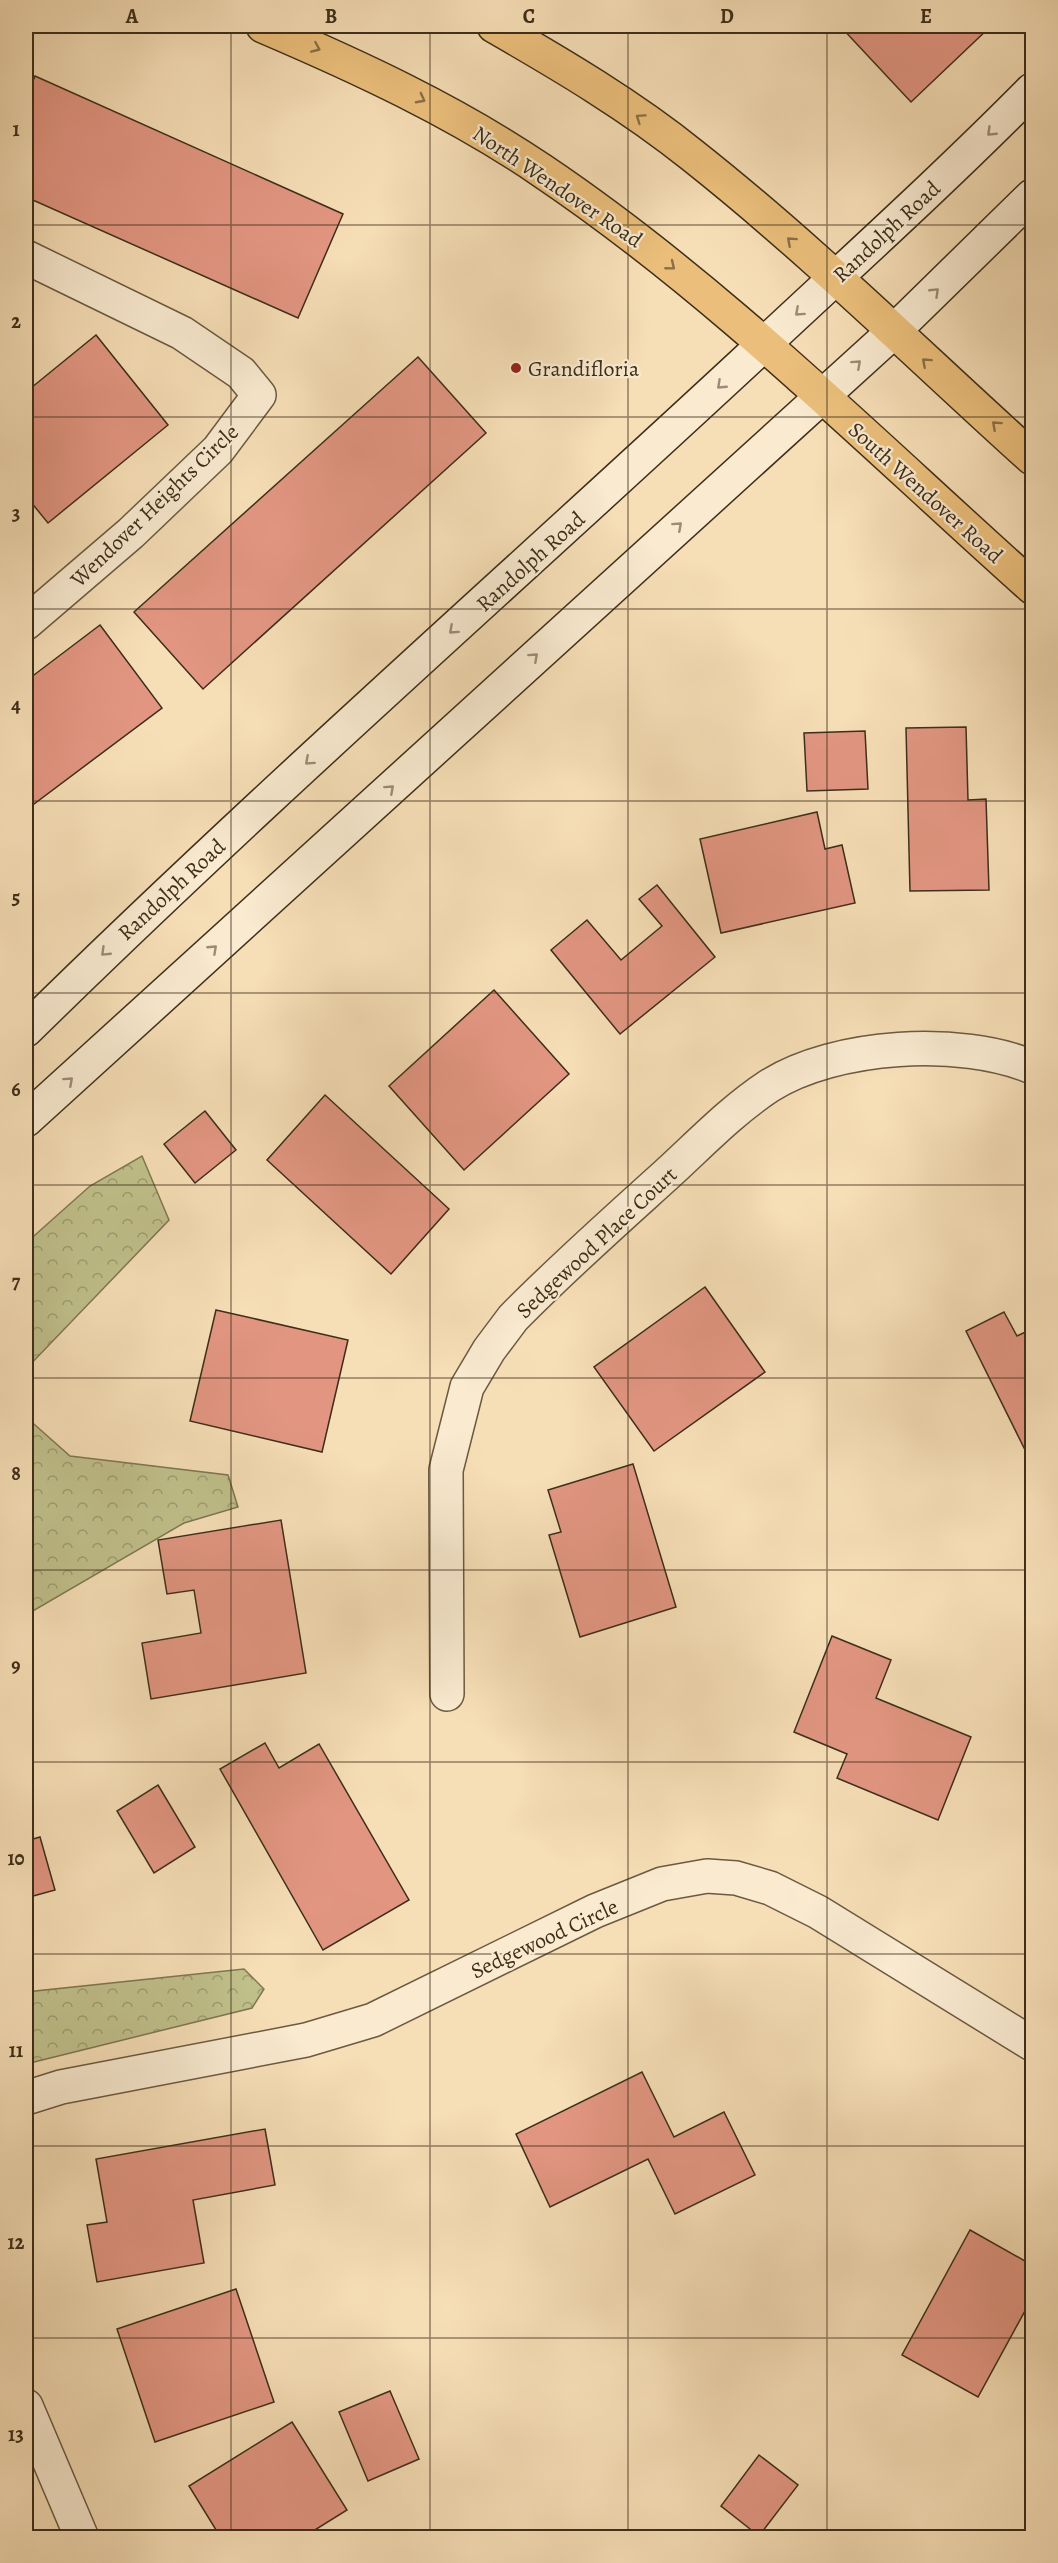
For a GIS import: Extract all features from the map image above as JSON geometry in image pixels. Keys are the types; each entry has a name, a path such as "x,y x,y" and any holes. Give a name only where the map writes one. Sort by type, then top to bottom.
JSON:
{"main road":[{"name":"North Wendover Road","path":"263,26 369,71 470,126 540,169 669,263 820,397"},
{"path":"494,26 552,59 690,153 1032,458"},
{"name":"South Wendover Road","path":"820,397 1032,587"}],"street":[{"name":"Randolph Road","path":"26,1030 277,790 572,523 835,280 1032,90"},
{"path":"26,1120 893,332 1032,196"},
{"name":"Wendover Heights Circle","path":"26,257 182,333 241,373 259,395 218,450 131,533 26,622"},
{"name":"Sedgewood Place Court","path":"447,1694 446,1470 466,1387 489,1350 513,1318 729,1117 769,1086 808,1068 877,1051 915,1048 954,1048 1032,1066"},
{"name":"Sedgewood Circle","path":"26,2098 72,2085 306,2040 373,2020 595,1911 662,1884 707,1876 735,1878 770,1888 818,1912 1032,2044"},
{"path":"26,2406 82,2538"}],"green space":[{"path":"142,1156 169,1220 26,1369 26,1243 90,1186"},
{"path":"26,1417 70,1456 228,1475 238,1507 184,1523 26,1615"},
{"path":"244,1969 264,1989 252,2008 26,2064 26,1992"}],"building":[{"path":"840,26 991,26 911,102"},
{"path":"35,76 343,214 298,318 26,197 26,98"},
{"path":"96,335 168,425 48,523 26,496 26,392"},
{"path":"418,357 486,433 203,689 134,612"},
{"path":"100,625 162,708 26,810 26,681"},
{"path":"966,727 968,800 986,799 989,890 910,891 906,728"},
{"path":"865,731 868,789 807,791 804,733"},
{"path":"817,812 825,849 842,845 855,903 721,933 700,839"},
{"path":"657,885 715,957 620,1034 551,950 587,920 621,960 662,926 639,899"},
{"path":"494,990 569,1074 464,1170 389,1086"},
{"path":"325,1095 449,1209 391,1274 267,1160"},
{"path":"205,1111 236,1150 195,1183 164,1144"},
{"path":"705,1287 765,1372 654,1451 594,1367"},
{"path":"216,1310 348,1340 322,1452 190,1421"},
{"path":"1004,1312 1017,1336 1032,1329 1032,1464 966,1331"},
{"path":"633,1464 676,1607 580,1637 549,1535 561,1532 548,1490"},
{"path":"281,1520 306,1673 151,1699 142,1643 201,1633 194,1590 167,1594 158,1540"},
{"path":"832,1636 891,1660 876,1698 971,1737 938,1820 837,1778 847,1754 794,1732"},
{"path":"265,1743 279,1768 319,1744 409,1900 323,1950 220,1769"},
{"path":"158,1785 195,1847 154,1873 117,1811"},
{"path":"40,1837 55,1890 26,1898 26,1841"},
{"path":"642,2072 674,2137 724,2112 755,2175 675,2214 648,2159 550,2207 516,2134"},
{"path":"265,2129 275,2185 193,2200 204,2263 97,2282 87,2225 107,2222 96,2159"},
{"path":"970,2230 1032,2265 1032,2298 978,2397 902,2355"},
{"path":"236,2289 274,2402 155,2442 117,2329"},
{"path":"390,2391 419,2459 368,2481 339,2412"},
{"path":"292,2422 347,2510 302,2538 221,2538 189,2486"},
{"path":"759,2455 798,2485 759,2536 721,2506"}],"place":[{"name":"Grandifloria","path":"516,368"}]}
